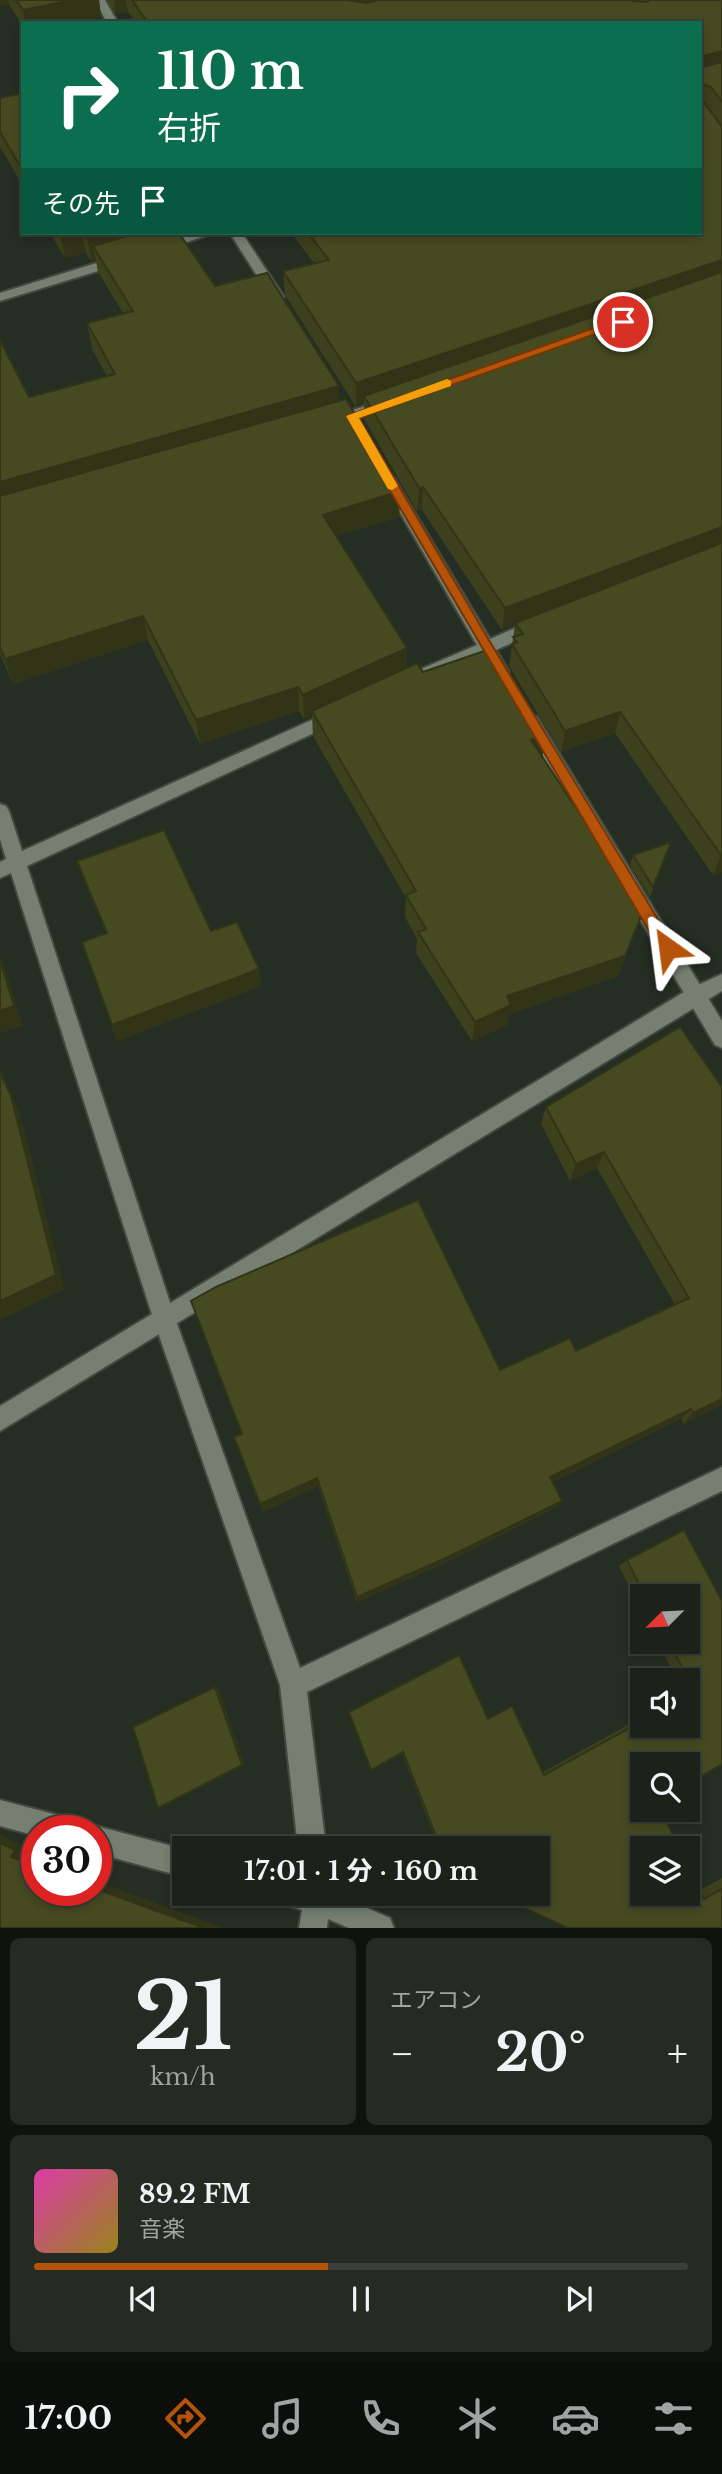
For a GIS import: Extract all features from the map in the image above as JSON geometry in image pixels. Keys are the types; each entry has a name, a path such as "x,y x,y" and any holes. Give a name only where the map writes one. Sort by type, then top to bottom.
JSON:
{"street":[{"path":"100,0 112,21"},
{"path":"0,297 201,235"},
{"path":"237,235 287,313"},
{"path":"312,428 403,398"},
{"path":"380,465 506,681"},
{"path":"410,681 485,646 548,621"},
{"path":"520,704 722,1039"},
{"path":"9,866 346,710"},
{"path":"0,811 9,866 293,1685 311,1836"},
{"path":"0,1419 696,995 722,982"},
{"path":"293,1685 722,1479"},
{"path":"0,1813 21,1818"},
{"path":"112,1843 172,1860"},
{"path":"311,1906 313,1928"},
{"path":"332,1906 380,1928"}],"building":[{"path":"16,0 72,0 23,10"},
{"path":"132,0 346,0 368,3 378,0 722,0 722,51 703,56 703,67 722,62 722,102 711,87 703,85 703,101 722,127 722,260 356,383 283,271 329,260 310,235 702,235 702,21 147,21"},
{"path":"21,93 21,168 0,132 0,98"},
{"path":"130,235 180,235 215,286 267,273 339,386 0,482 0,340 29,397 115,374 87,323 133,311 93,246"},
{"path":"722,272 722,527 505,608 423,487 419,488 364,396"},
{"path":"346,399 400,491 323,515 407,648 303,695 298,687 196,720 143,616 5,659 0,648 0,496"},
{"path":"722,543 721,855 620,712 565,731 512,644 517,642 513,637 523,634 515,623"},
{"path":"493,648 546,735 531,740 606,853 615,850 647,901 625,956 507,996 511,1005 475,1022 418,932 426,929 406,895 416,891 312,711 417,663 423,672"},
{"path":"164,830 211,931 237,922 259,969 112,1025 82,942 107,933 77,861"},
{"path":"671,842 653,887 633,855"},
{"path":"0,960 14,1006 0,1011"},
{"path":"680,1027 722,1087 722,1399 693,1413 691,1409 550,1477 562,1501 446,1558 357,1597 317,1478 260,1504 234,1437 242,1434 191,1301 216,1287 418,1200 500,1370 570,1338 576,1351 689,1298 604,1152 576,1164 546,1107"},
{"path":"0,1072 11,1096 56,1275 0,1301"},
{"path":"684,1530 722,1601 722,1764 700,1777 700,1752 630,1752 630,1822 667,1822 673,1836 630,1836 630,1906 700,1906 700,1890 704,1899 722,1889 722,1928 568,1928 520,1906 550,1906 550,1836 436,1836 403,1752 371,1770 349,1712 459,1655 488,1719 512,1706 544,1775 630,1728 630,1738 700,1738 700,1668 683,1668 675,1654 700,1654 700,1584 639,1584 627,1560"},
{"path":"215,1687 242,1765 158,1808 133,1727"},
{"path":"0,1843 15,1850 11,1857 21,1861 21,1906 112,1906 112,1895 204,1928 0,1928"}],"slow traffic":[{"path":"392,486 352,416 447,383"}],"route":[{"path":"623,322 352,416 485,646 668,948"}]}
